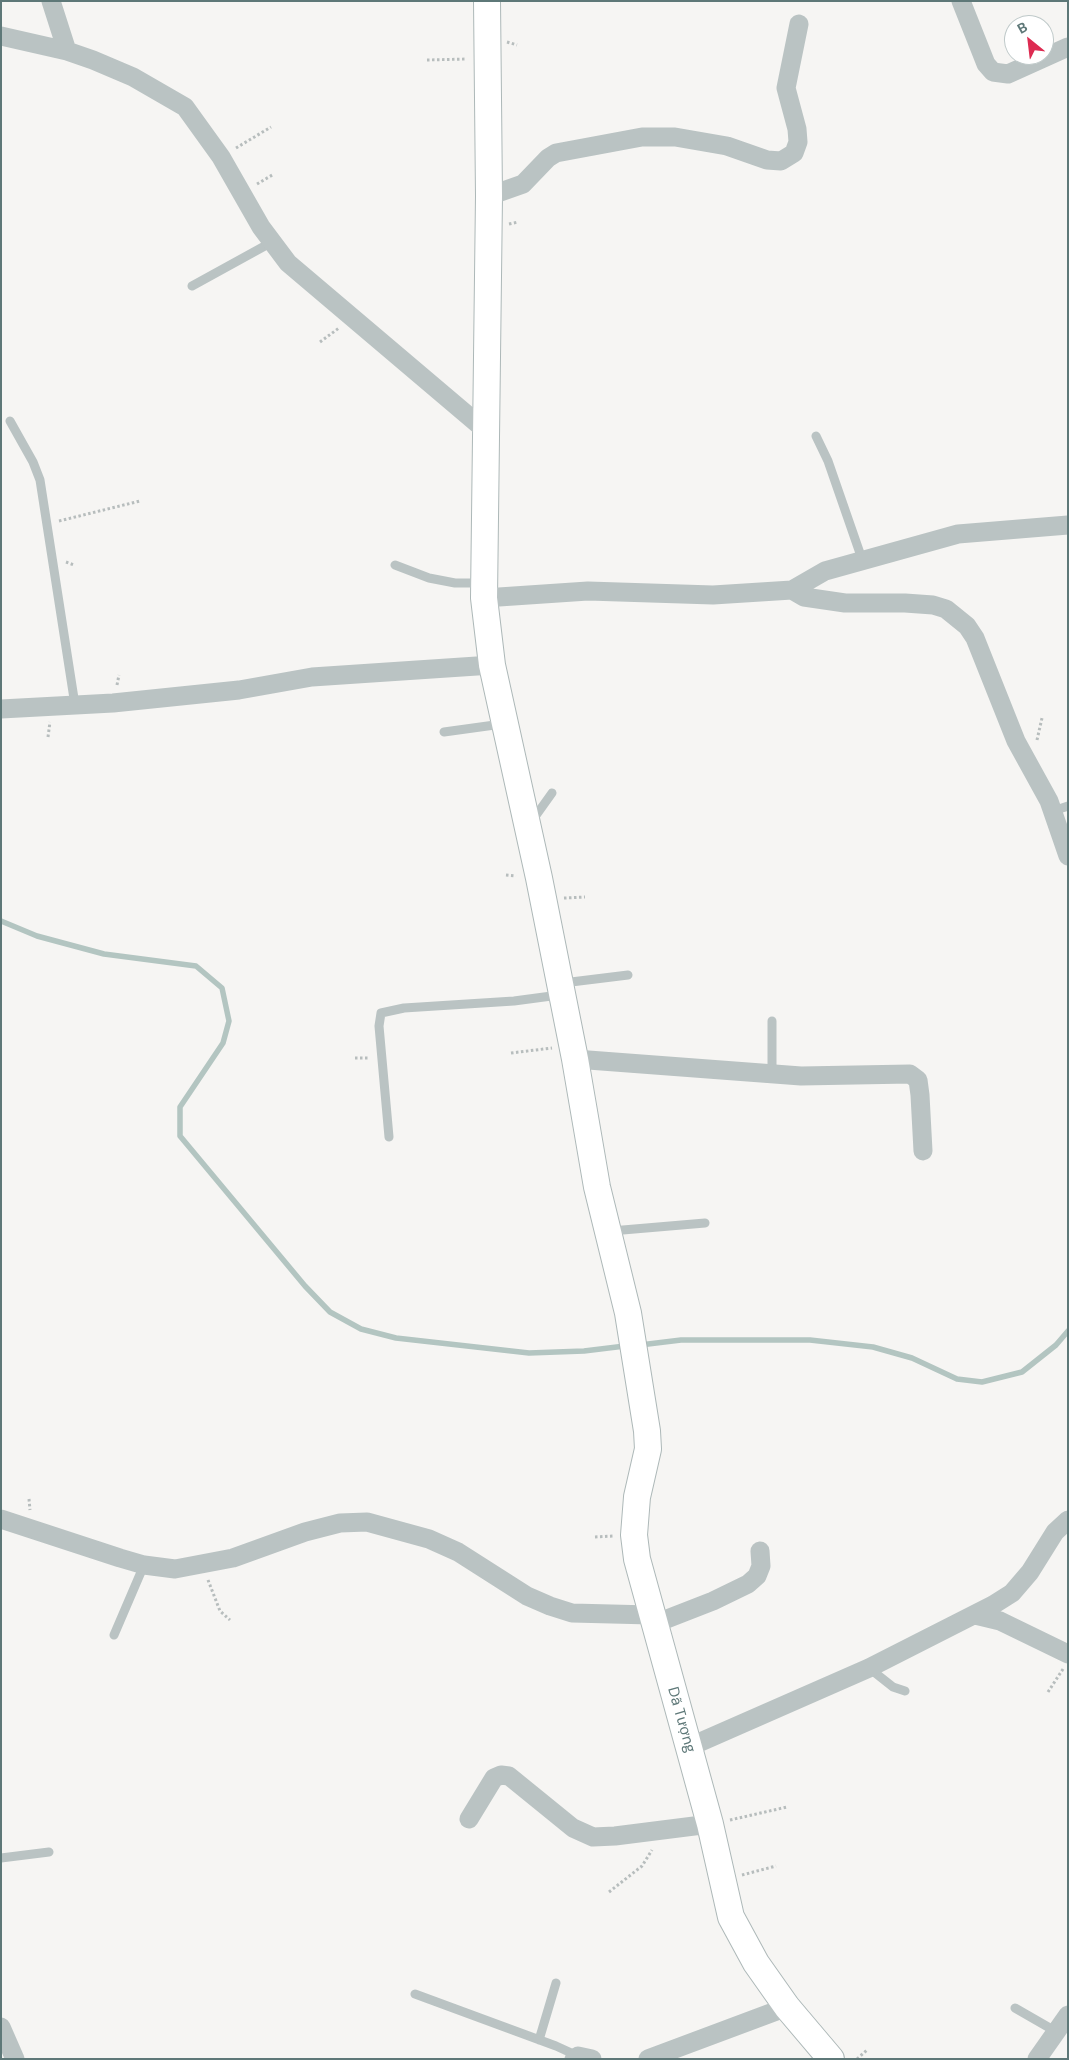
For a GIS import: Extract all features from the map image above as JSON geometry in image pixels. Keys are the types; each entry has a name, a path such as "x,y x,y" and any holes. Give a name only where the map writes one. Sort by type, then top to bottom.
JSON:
{"street":[{"path":"50,1 67,51"},
{"name":"Dã Tượng","path":"487,1 489,196 484,591 492,664 574,1052 597,1187 628,1313 648,1431 648,1448 637,1497 634,1535 637,1559 652,1620 710,1824 732,1917 756,1963 787,2007 831,2059"},
{"path":"961,1 986,64 994,72 1008,74 1068,47"},
{"path":"489,196 523,184 548,158 556,154 642,136 675,136 727,146 767,160 781,160 794,153 798,142 797,129 786,88 799,24"},
{"path":"1,36 67,51 133,77 185,107 220,157 272,242 300,275 353,317 486,430"},
{"path":"484,591 588,591 713,596 792,590 825,571 862,559 958,534 1068,525"},
{"path":"792,590 804,597 845,603 932,606 956,615 968,626 975,638 1016,741 1060,808 1068,856"},
{"path":"1,709 75,706 239,690 312,677 492,664"},
{"path":"574,1052 801,1076 910,1074 915,1076 920,1095 923,1151"},
{"path":"1,1518 87,1549 144,1565 175,1569 233,1558 305,1532 340,1523 367,1522 429,1539 458,1552 527,1596 550,1606 572,1613 652,1620 713,1601 748,1584 757,1576 761,1566 760,1551"},
{"path":"689,1747 869,1668 1012,1593 1030,1572 1055,1532 1068,1520"},
{"path":"975,1614 1000,1621 1068,1654"},
{"path":"469,1819 494,1778 501,1775 509,1776 573,1828 593,1837 710,1824"},
{"path":"648,2059 787,2007"},
{"path":"1037,2059 1068,2015"},
{"path":"1,2027 15,2059"}],"lane":[{"path":"192,286 272,242"},
{"path":"10,421 33,462 40,480 75,706"},
{"path":"816,436 828,461 862,559"},
{"path":"395,565 429,578 455,582 484,591"},
{"path":"444,732 505,724"},
{"path":"528,828 552,793"},
{"path":"390,1137 378,1026 381,1013 404,1008 514,1001 628,975"},
{"path":"772,1021 772,1074"},
{"path":"608,1231 705,1223"},
{"path":"114,1635 144,1565"},
{"path":"869,1668 893,1687 904,1691"},
{"path":"1,1858 49,1852"},
{"path":"540,2040 556,1983"},
{"path":"415,1994 540,2040 581,2058"},
{"path":"1015,2008 1056,2031"}],"path":[{"path":"427,60 488,59"},
{"path":"220,157 271,127"},
{"path":"48,523 140,501"},
{"path":"511,1053 574,1052"},
{"path":"203,1565 220,1611 230,1620"},
{"path":"1048,1692 1068,1662"},
{"path":"710,1824 787,1807"},
{"path":"609,1892 642,1866 660,1831"},
{"path":"722,1880 776,1866"},
{"path":"857,2059 867,2050"}],"waterway":[{"path":"1,921 37,936 104,954 196,966 222,988 229,1021 223,1043 180,1107 180,1136 305,1286 330,1312 361,1329 396,1338 529,1353 584,1351 625,1346"},
{"path":"640,1345 681,1340 810,1340 873,1347 912,1358 957,1379 982,1382 1022,1372 1056,1345 1068,1331"}]}
